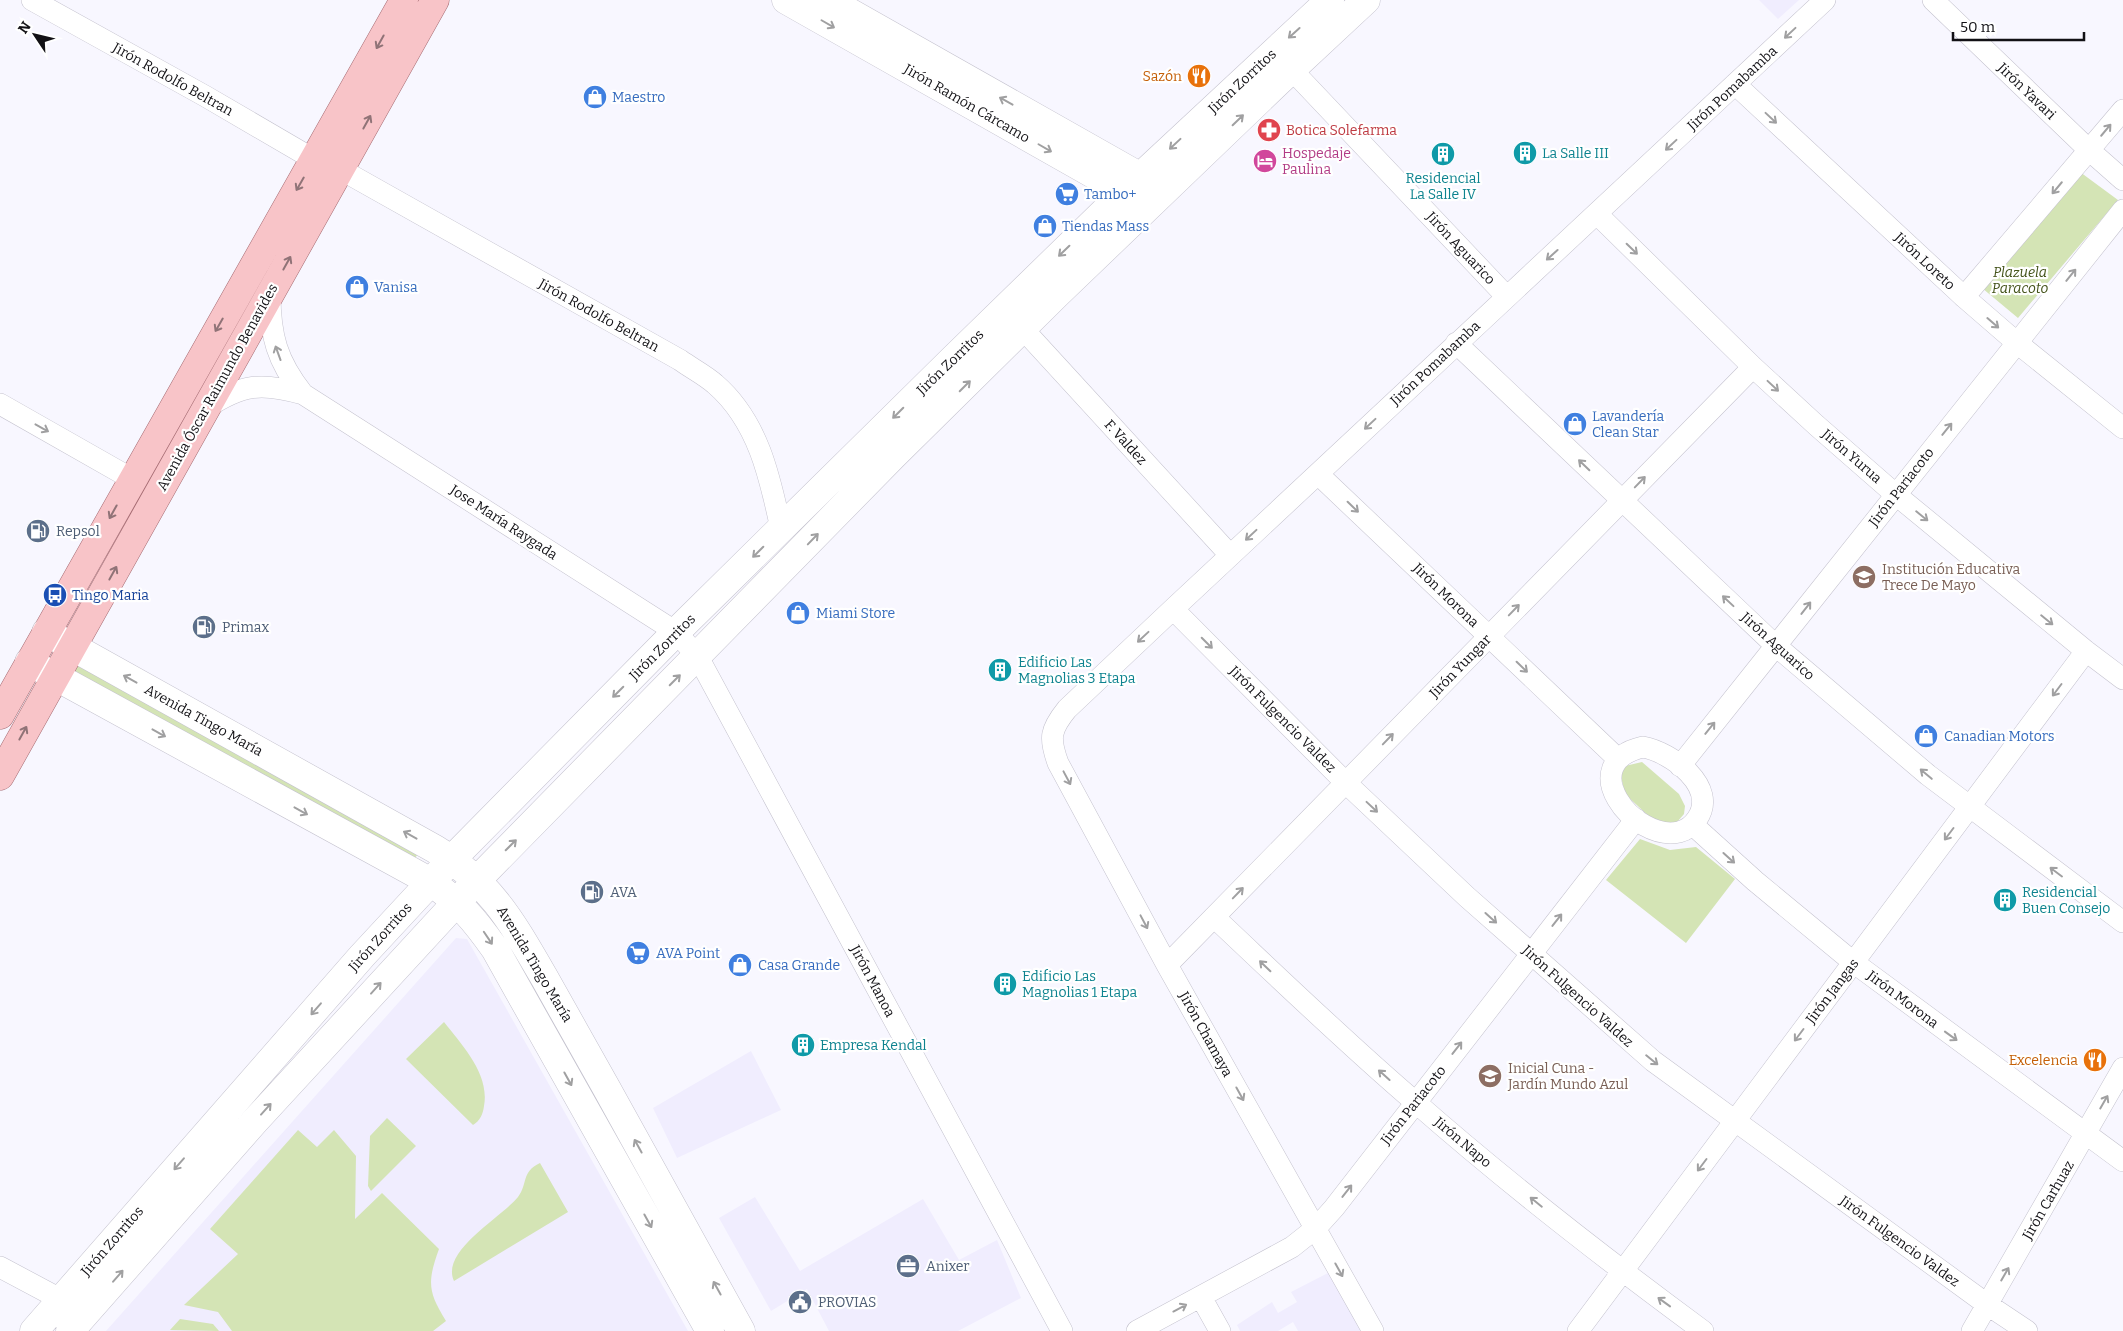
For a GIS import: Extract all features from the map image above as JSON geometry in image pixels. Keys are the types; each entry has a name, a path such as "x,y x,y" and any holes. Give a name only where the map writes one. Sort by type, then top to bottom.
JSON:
{"main road":[{"name":"Avenida Óscar Raimundo Benavides","path":"0,715 404,0"},
{"name":"Avenida Óscar Raimundo Benavides","path":"0,776 435,0"},
{"name":"Jirón Ramón Cárcamo","path":"786,0 973,94 1157,198"},
{"name":"Jirón Ramón Cárcamo","path":"828,0 973,94"},
{"name":"Jirón Zorritos","path":"34,1331 362,956 452,859 676,632 952,360 1132,185 1330,0"},
{"name":"Jirón Zorritos","path":"78,1322 255,1121 477,880 894,456 1157,198 1366,0"},
{"name":"Avenida Tingo María","path":"46,632 452,859 477,880 499,903 522,940 741,1331"},
{"name":"Avenida Tingo María","path":"29,662 431,882 457,901 475,920 494,949 710,1331"}],"street":[{"name":"Jirón Rodolfo Beltran","path":"32,0 205,96 313,159"},
{"name":"Jirón Pomabamba","path":"1052,733 1058,720 1067,709 1456,343 1597,214 1825,0"},
{"name":"Jirón Yavari","path":"1934,0 2089,150 2123,180"},
{"name":"Jirón Aguarico","path":"1291,69 1507,297"},
{"name":"Jirón Loreto","path":"1736,84 1964,297 2016,342 2123,428"},
{"path":"1964,297 2123,110"},
{"name":"Jirón Rodolfo Beltran","path":"340,169 680,360 716,384 742,416 762,454 781,529"},
{"name":"Jirón Pariacoto","path":"1680,766 2123,210"},
{"name":"Jirón Yurua","path":"1597,214 1753,367 1816,425 1895,494 2123,680"},
{"name":"Jose María Raygada","path":"270,294 272,331 280,359 290,378 303,394"},
{"name":"F. Valdez","path":"1023,329 1230,555"},
{"name":"Jirón Aguarico","path":"1456,343 1776,646 1969,808 2123,922"},
{"name":"Jirón Yungar","path":"1167,964 1753,367"},
{"name":"Jose María Raygada","path":"205,409 225,395 258,386 281,388 303,394 676,632 698,657"},
{"path":"0,404 132,479"},
{"name":"Jirón Morona","path":"1318,474 1618,759"},
{"name":"Jirón Fulgencio Valdez","path":"1173,609 1346,782 1531,954 1652,1061 1988,1305 2027,1331"},
{"name":"Jirón Jangas","path":"1578,1331 2086,651"},
{"name":"Jirón Manoa","path":"698,657 1062,1331"},
{"name":"Jirón Chamaya","path":"1052,733 1052,747 1058,763 1167,964 1373,1331"},
{"path":"1643,747 1662,753 1680,766 1698,783 1702,793 1702,805 1699,816 1693,825 1682,832 1658,831 1636,819 1626,810 1612,791 1610,778 1613,768 1618,759 1629,750 1643,747"},
{"name":"Jirón Pariacoto","path":"1138,1331 1292,1247 1316,1228 1334,1208 1636,819"},
{"name":"Jirón Morona","path":"1693,825 1755,881 1854,962 2123,1161"},
{"name":"Jirón Napo","path":"1214,917 1325,1022 1415,1102 1622,1271 1703,1331"},
{"name":"Jirón Carhuaz","path":"1972,1331 2123,1068"},
{"path":"0,1266 60,1299 78,1322"},
{"path":"1201,1297 1220,1331"}],"shaded area":[{"path":"1759,0 1799,0 1778,19"},
{"path":"456,938 467,939 688,1331 106,1331"},
{"path":"751,1051 781,1110 677,1158 653,1108"},
{"name":"Anixer","path":"755,1197 800,1271 923,1199 959,1260 997,1240 1021,1298 958,1331 829,1331 807,1289 771,1311 719,1218"},
{"path":"1328,1273 1362,1331 1298,1331 1293,1322 1278,1331 1240,1331 1237,1325 1272,1302 1278,1313 1297,1302 1291,1292"}],"green space":[{"name":"Plazuela Paracoto","path":"2080,172 2118,200 2018,318 1982,288"},
{"path":"78,664 419,852 412,863 72,673"},
{"path":"1642,762 1679,794 1685,806 1684,814 1678,821 1670,825 1655,822 1625,794 1620,772 1625,766"},
{"path":"1640,839 1670,850 1696,847 1735,879 1686,943 1606,880"},
{"path":"444,1022 466,1050 479,1071 483,1083 485,1094 484,1109 479,1119 473,1125 406,1059"},
{"path":"387,1118 416,1146 371,1191 368,1186 370,1136"},
{"path":"298,1130 317,1147 334,1130 356,1156 355,1219 382,1193 439,1249 432,1270 431,1286 436,1302 446,1321 433,1331 232,1331 218,1312 184,1305 238,1254 210,1229"},
{"path":"540,1163 568,1212 454,1281 452,1270 456,1258 464,1247 518,1197 527,1174"},
{"path":"180,1319 213,1324 219,1331 170,1330"}],"place":[{"name":"Sazón","path":"1199,76"},
{"name":"Maestro","path":"595,97"},
{"name":"Botica Solefarma","path":"1269,130"},
{"name":"La Salle III","path":"1525,153"},
{"name":"Residencial La Salle IV","path":"1443,154"},
{"name":"Hospedaje Paulina","path":"1265,161"},
{"name":"Tambo+","path":"1067,194"},
{"name":"Tiendas Mass","path":"1045,226"},
{"name":"Vanisa","path":"357,287"},
{"name":"Lavandería Clean Star","path":"1575,424"},
{"name":"Repsol","path":"38,531"},
{"name":"Institución Educativa Trece De Mayo","path":"1864,577"},
{"name":"Tingo Maria","path":"55,595"},
{"name":"Miami Store","path":"798,613"},
{"name":"Primax","path":"204,627"},
{"name":"Edificio Las Magnolias 3 Etapa","path":"1000,670"},
{"name":"Canadian Motors","path":"1926,736"},
{"name":"AVA","path":"592,892"},
{"name":"Residencial Buen Consejo","path":"2005,900"},
{"name":"AVA Point","path":"638,953"},
{"name":"Casa Grande","path":"740,965"},
{"name":"Edificio Las Magnolias 1 Etapa","path":"1005,984"},
{"name":"Empresa Kendal","path":"803,1045"},
{"name":"Excelencia","path":"2095,1060"},
{"name":"Inicial Cuna - Jardín Mundo Azul","path":"1490,1076"},
{"name":"Anixer","path":"908,1266"},
{"name":"PROVIAS","path":"800,1302"}]}
